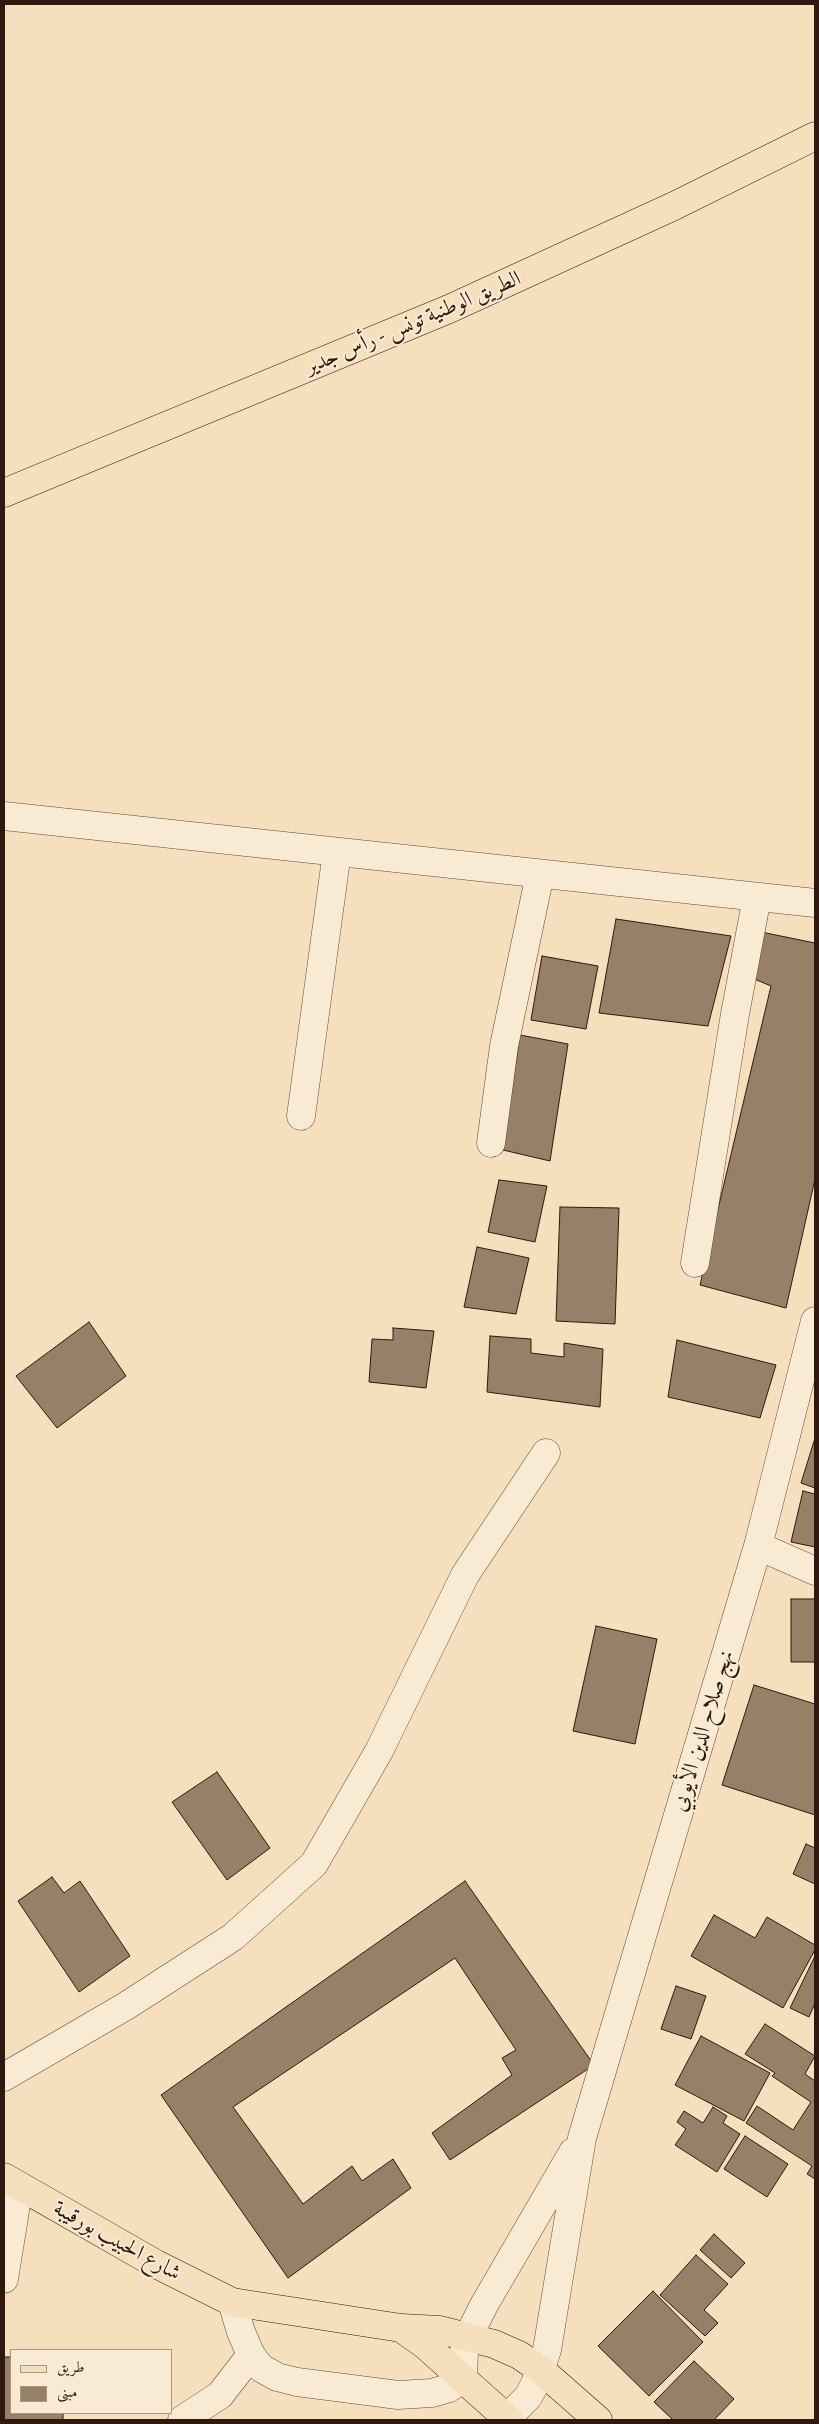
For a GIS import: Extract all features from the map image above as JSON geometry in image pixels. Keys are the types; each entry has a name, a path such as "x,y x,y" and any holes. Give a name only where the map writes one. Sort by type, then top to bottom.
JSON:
{"main road":[{"name":"الطريق الوطنية تونس - رأس جدير","path":"4,494 450,310 674,206 815,136"},
{"name":"شارع الحبيب بورقيبة","path":"12,2182 156,2264 232,2302 401,2328 440,2330 494,2344 519,2355 540,2370 598,2420"},
{"name":"شارع الحبيب بورقيبة","path":"401,2328 425,2345 508,2419"}],"street":[{"path":"4,816 815,903"},
{"path":"301,1116 337,852"},
{"path":"491,1143 504,1046 540,874"},
{"path":"695,1263 756,897"},
{"name":"نهج صلاح الدين الأيوبي","path":"582,2138 758,1546 815,1321"},
{"path":"4,2076 126,2006 233,1937 314,1864 379,1750 465,1575 546,1453"},
{"path":"758,1546 815,1571"},
{"path":"232,2302 241,2332 251,2355 261,2368 278,2377 297,2382 398,2395 432,2393 448,2388 463,2378 464,2351 468,2337 484,2305 582,2138"},
{"path":"508,2419 528,2397 547,2350 582,2138"},
{"path":"4,2279 12,2182"},
{"path":"182,2420 220,2394 251,2355"}],"building":[{"path":"616,919 731,936 708,1026 599,1013"},
{"path":"761,932 815,943 815,1179 786,1308 700,1285 771,986 752,978"},
{"path":"542,956 598,966 586,1029 531,1020"},
{"path":"520,1035 568,1044 550,1161 503,1150"},
{"path":"499,1180 547,1186 535,1242 488,1232"},
{"path":"560,1207 619,1208 615,1324 556,1321"},
{"path":"477,1247 529,1258 516,1314 464,1307"},
{"path":"89,1322 126,1376 57,1428 16,1376"},
{"path":"393,1328 434,1331 426,1388 369,1382 372,1339 393,1340"},
{"path":"490,1336 531,1339 531,1353 564,1357 564,1343 603,1349 600,1407 487,1392"},
{"path":"677,1340 776,1365 760,1418 668,1397"},
{"path":"815,1438 815,1488 801,1483"},
{"path":"803,1491 815,1494 815,1547 791,1542"},
{"path":"791,1599 815,1599 815,1662 791,1662"},
{"path":"596,1626 657,1639 635,1744 573,1731"},
{"path":"754,1685 815,1704 815,1815 722,1785"},
{"path":"217,1772 270,1848 227,1880 172,1802"},
{"path":"806,1844 815,1848 815,1884 793,1874"},
{"path":"52,1877 64,1893 80,1881 130,1956 79,1992 18,1901"},
{"path":"465,1881 594,2065 450,2160 432,2133 512,2075 502,2058 516,2050 455,1958 233,2107 303,2204 352,2166 362,2181 393,2159 411,2188 288,2278 161,2095"},
{"path":"714,1915 755,1938 767,1917 815,1945 815,1950 783,2008 691,1956"},
{"path":"815,1956 815,2003 809,2017 790,2008"},
{"path":"676,1986 706,1996 691,2039 661,2029"},
{"path":"765,2024 815,2056 805,2074 815,2081 815,2179 807,2174 812,2166 746,2123 757,2106 793,2130 811,2102 772,2076 775,2073 745,2054"},
{"path":"701,2036 770,2073 744,2121 675,2085"},
{"path":"713,2107 727,2116 723,2123 740,2134 717,2172 675,2145 686,2129 677,2122 684,2111 703,2123"},
{"path":"745,2136 788,2164 767,2197 724,2169"},
{"path":"714,2234 745,2263 731,2278 700,2250"},
{"path":"696,2255 728,2284 704,2310 718,2323 705,2336 660,2295"},
{"path":"653,2291 703,2342 649,2396 598,2346"},
{"path":"4,2357 10,2357 10,2414 63,2414 63,2420 4,2420"},
{"path":"694,2361 734,2399 714,2420 673,2420 654,2402"}]}
